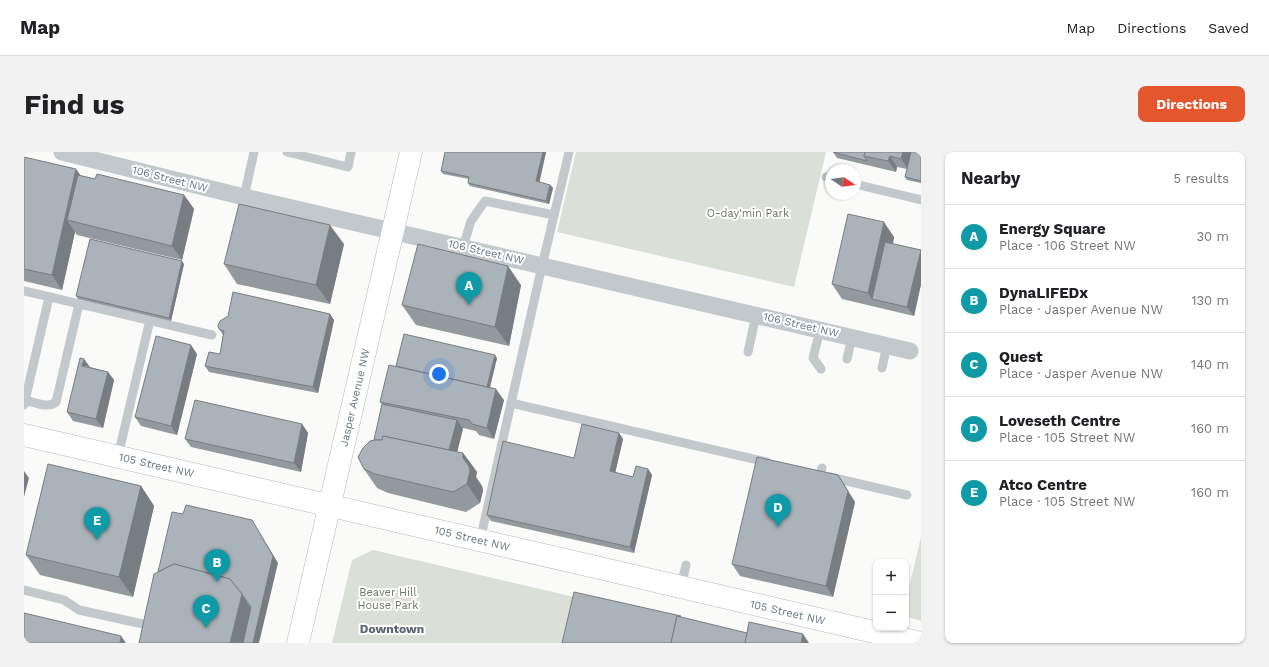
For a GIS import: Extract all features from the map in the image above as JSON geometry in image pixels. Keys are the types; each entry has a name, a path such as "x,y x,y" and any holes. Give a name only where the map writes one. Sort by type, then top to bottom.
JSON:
{"street":[{"name":"106 Street NW","path":"62,152 244,197 910,351"},
{"name":"Jasper Avenue NW","path":"298,643 411,152"},
{"name":"105 Street NW","path":"24,435 298,497 480,541 921,643"}],"lane":[{"path":"244,197 254,152"},
{"path":"287,152 348,167 351,152"},
{"path":"480,541 569,152"},
{"path":"861,185 921,200"},
{"path":"463,247 471,221 485,200 554,215"},
{"path":"24,291 212,335"},
{"path":"49,296 25,403 47,405 54,404 56,402 79,304"},
{"path":"748,352 756,315"},
{"path":"118,456 150,320"},
{"path":"820,330 813,358 821,369"},
{"path":"847,359 852,337"},
{"path":"882,368 887,345"},
{"path":"511,403 774,464"},
{"path":"818,472 856,479 908,495"},
{"path":"681,588 686,565"},
{"path":"24,590 64,600 80,610 143,624"}],"green space":[{"name":"O-day'min Park","path":"576,152 826,152 794,287 557,232"},
{"path":"921,537 921,621 909,617 909,587"},
{"name":"Beaver Hill House Park","path":"373,550 578,598 568,643 332,643 352,560"}],"building":[{"path":"445,152 543,152 536,181 550,185 546,201 468,183 469,177 441,171"},
{"path":"833,152 865,152 864,156 867,161"},
{"path":"865,152 903,152 901,159 890,156 888,161 864,156"},
{"path":"911,152 921,152 921,181 905,177"},
{"path":"24,157 76,169 52,275 24,269"},
{"path":"97,174 184,195 172,246 67,220 78,175 95,179"},
{"path":"239,204 330,225 316,285 224,264"},
{"path":"848,214 884,222 868,293 832,284"},
{"path":"90,239 182,261 169,318 76,296"},
{"path":"885,242 921,250 907,307 872,299"},
{"path":"418,244 508,266 495,327 402,305"},
{"path":"233,292 330,314 313,387 205,366 209,352 220,354 224,331 219,329 218,326 220,321 228,316"},
{"path":"404,334 495,355 487,387 396,366"},
{"path":"156,336 191,345 171,426 135,417"},
{"path":"80,358 84,359 82,366 108,372 96,419 67,412"},
{"path":"389,365 496,389 487,428 472,424 469,420 380,402"},
{"path":"195,400 302,424 294,463 185,439"},
{"path":"382,404 457,420 449,450 383,436 382,440 374,440"},
{"path":"582,424 619,433 610,471 633,477 636,466 648,469 630,547 487,515 503,441 574,458"},
{"path":"383,436 463,453 463,458 469,466 470,471 467,484 453,492 375,474 364,469 358,457 363,448 370,441 382,440"},
{"path":"757,457 838,475 848,491 826,586 732,564"},
{"path":"48,464 141,486 119,577 26,555"},
{"path":"186,505 252,520 273,556 253,643 243,643 251,607 230,579 174,564 158,572 172,512 183,514"},
{"path":"174,564 230,579 242,594 230,643 139,643 154,574"},
{"path":"574,592 681,616 677,616 671,643 562,643"},
{"path":"24,613 121,636 120,643 24,643"},
{"path":"677,616 747,633 745,643 671,643"},
{"path":"749,622 803,634 801,643 745,643"}],"place":[{"name":"Energy Square","path":"469,305"},
{"name":"Loveseth Centre","path":"778,527"},
{"name":"Atco Centre","path":"97,540"},
{"name":"DynaLIFEDx","path":"217,582"},
{"name":"Quest","path":"206,628"}],"district":[{"name":"Downtown","path":"392,629"}]}
